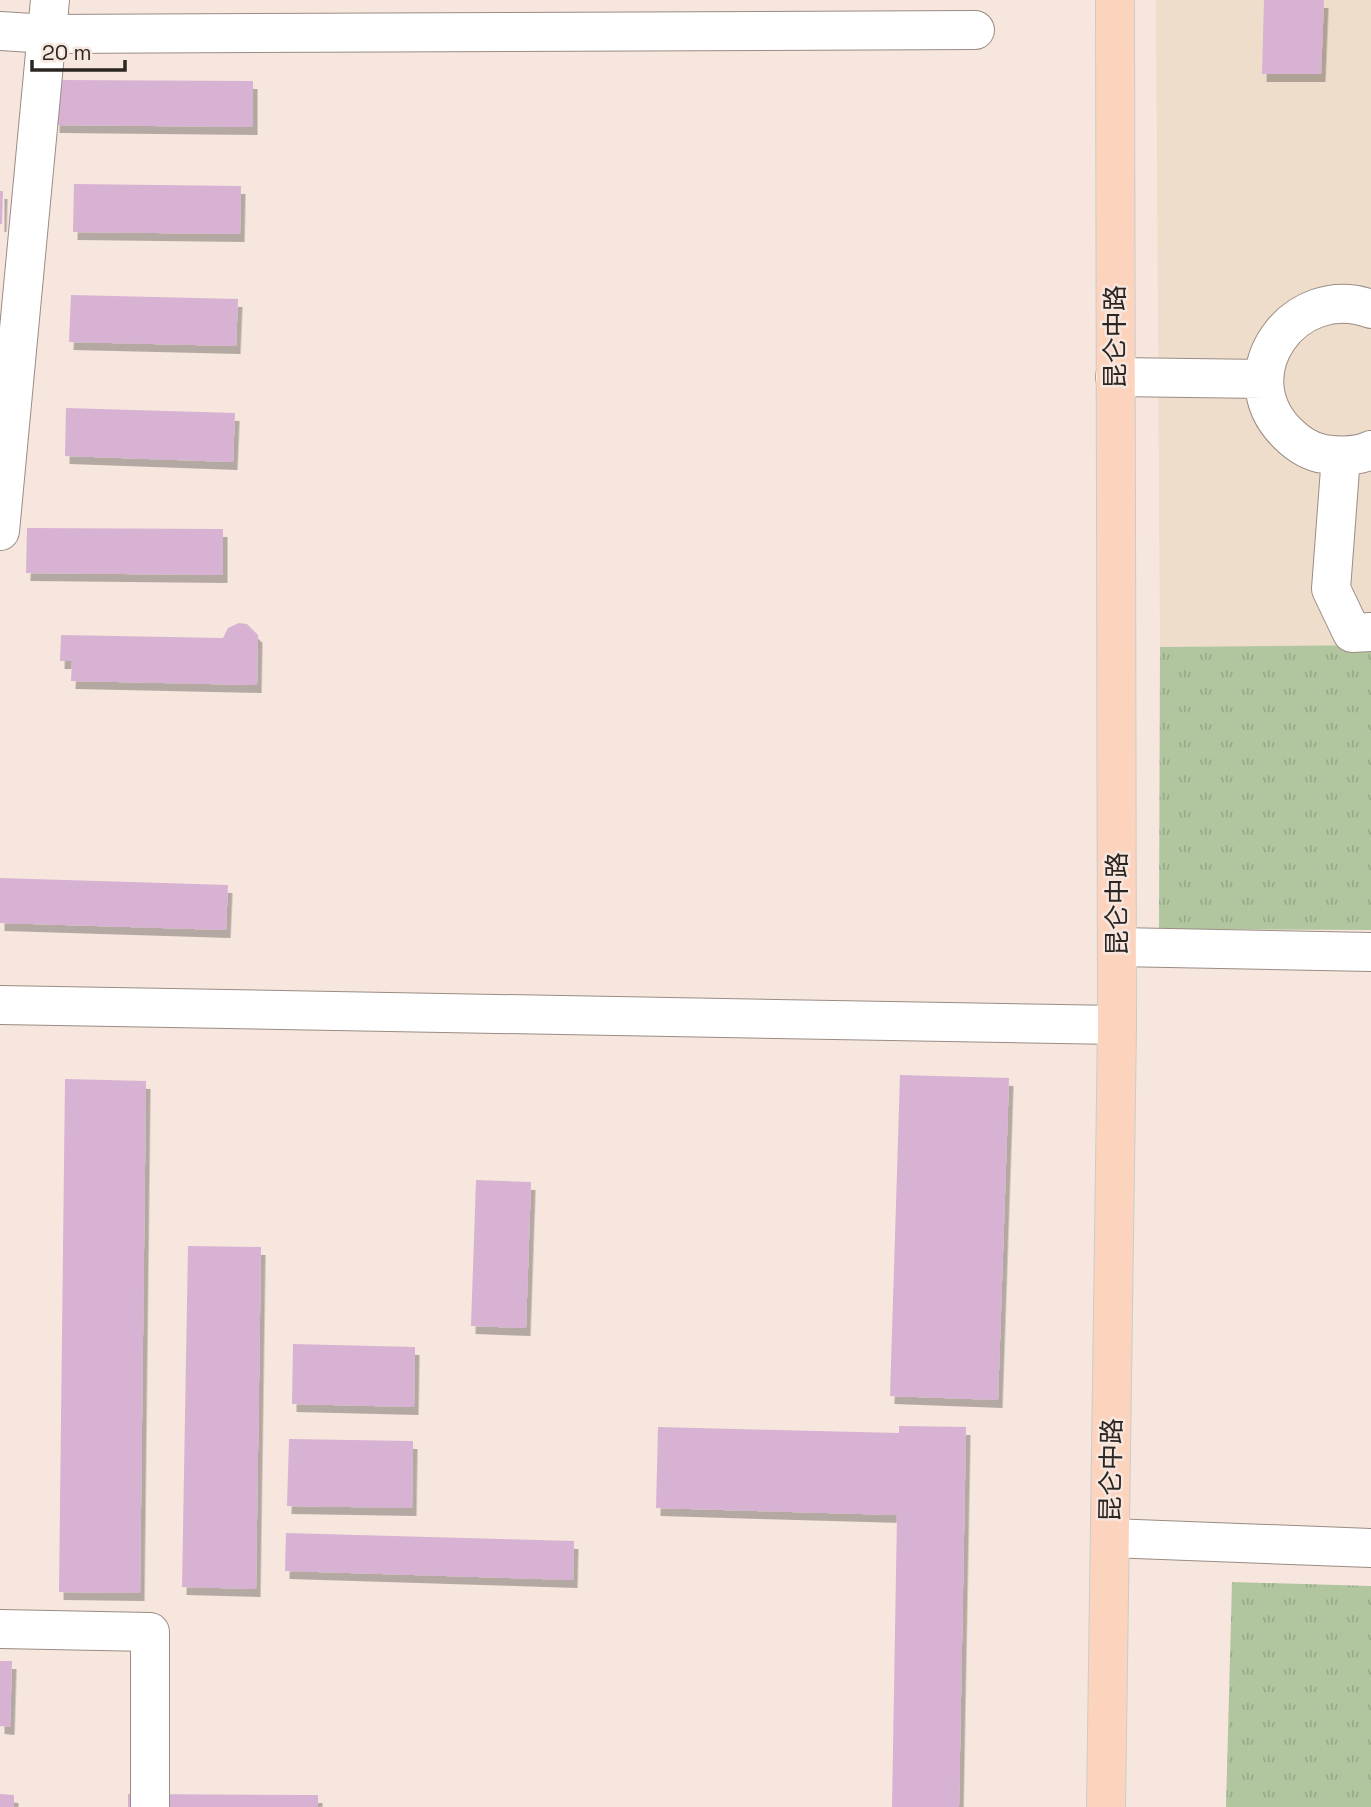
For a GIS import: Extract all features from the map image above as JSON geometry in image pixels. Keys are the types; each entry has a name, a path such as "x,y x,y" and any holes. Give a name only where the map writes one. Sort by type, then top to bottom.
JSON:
{"main road":[{"name":"昆仑中路","path":"1106,1807 1117,1024 1115,0"}],"street":[{"path":"0,31 49,17 975,30"},
{"path":"0,531 49,17"},
{"path":"1371,309 1343,303 1318,306 1297,317 1279,334 1268,355 1264,379 1268,403 1279,425 1296,442 1317,453 1356,453 1331,589 1352,633 1371,632"},
{"path":"1115,377 1264,379"},
{"path":"1117,947 1371,952"},
{"path":"0,1005 1117,1024"},
{"path":"1110,1538 1371,1548"},
{"path":"0,1629 150,1632 150,1807"}],"shaded area":[{"path":"1156,0 1371,0 1371,645 1160,647"}],"green space":[{"path":"1371,645 1371,930 1159,929 1160,647"},
{"path":"1232,1582 1371,1586 1371,1807 1226,1807"}],"building":[{"path":"1264,0 1324,0 1321,74 1262,74"},
{"path":"56,80 253,81 253,127 55,125"},
{"path":"74,184 241,186 240,234 73,232"},
{"path":"0,191 3,191 2,224 0,224"},
{"path":"71,295 238,299 236,346 69,342"},
{"path":"66,408 235,413 233,462 65,456"},
{"path":"27,528 223,529 223,575 26,573"},
{"path":"239,623 247,624 258,635 257,685 71,681 72,661 60,661 61,635 223,638 228,628"},
{"path":"0,878 228,885 226,930 0,923"},
{"path":"900,1075 1009,1078 998,1400 890,1396"},
{"path":"65,1079 146,1081 140,1593 59,1592"},
{"path":"476,1180 531,1182 526,1328 471,1326"},
{"path":"188,1246 261,1247 256,1589 182,1587"},
{"path":"293,1344 415,1347 414,1407 292,1404"},
{"path":"899,1426 966,1427 959,1807 892,1807 897,1515 656,1508 658,1427 899,1433"},
{"path":"289,1439 413,1441 412,1508 287,1506"},
{"path":"286,1533 574,1541 573,1580 285,1571"},
{"path":"0,1661 12,1661 10,1727 0,1726"},
{"path":"0,1794 14,1795 14,1807 0,1807"},
{"path":"128,1794 318,1795 318,1807 128,1807"}]}
